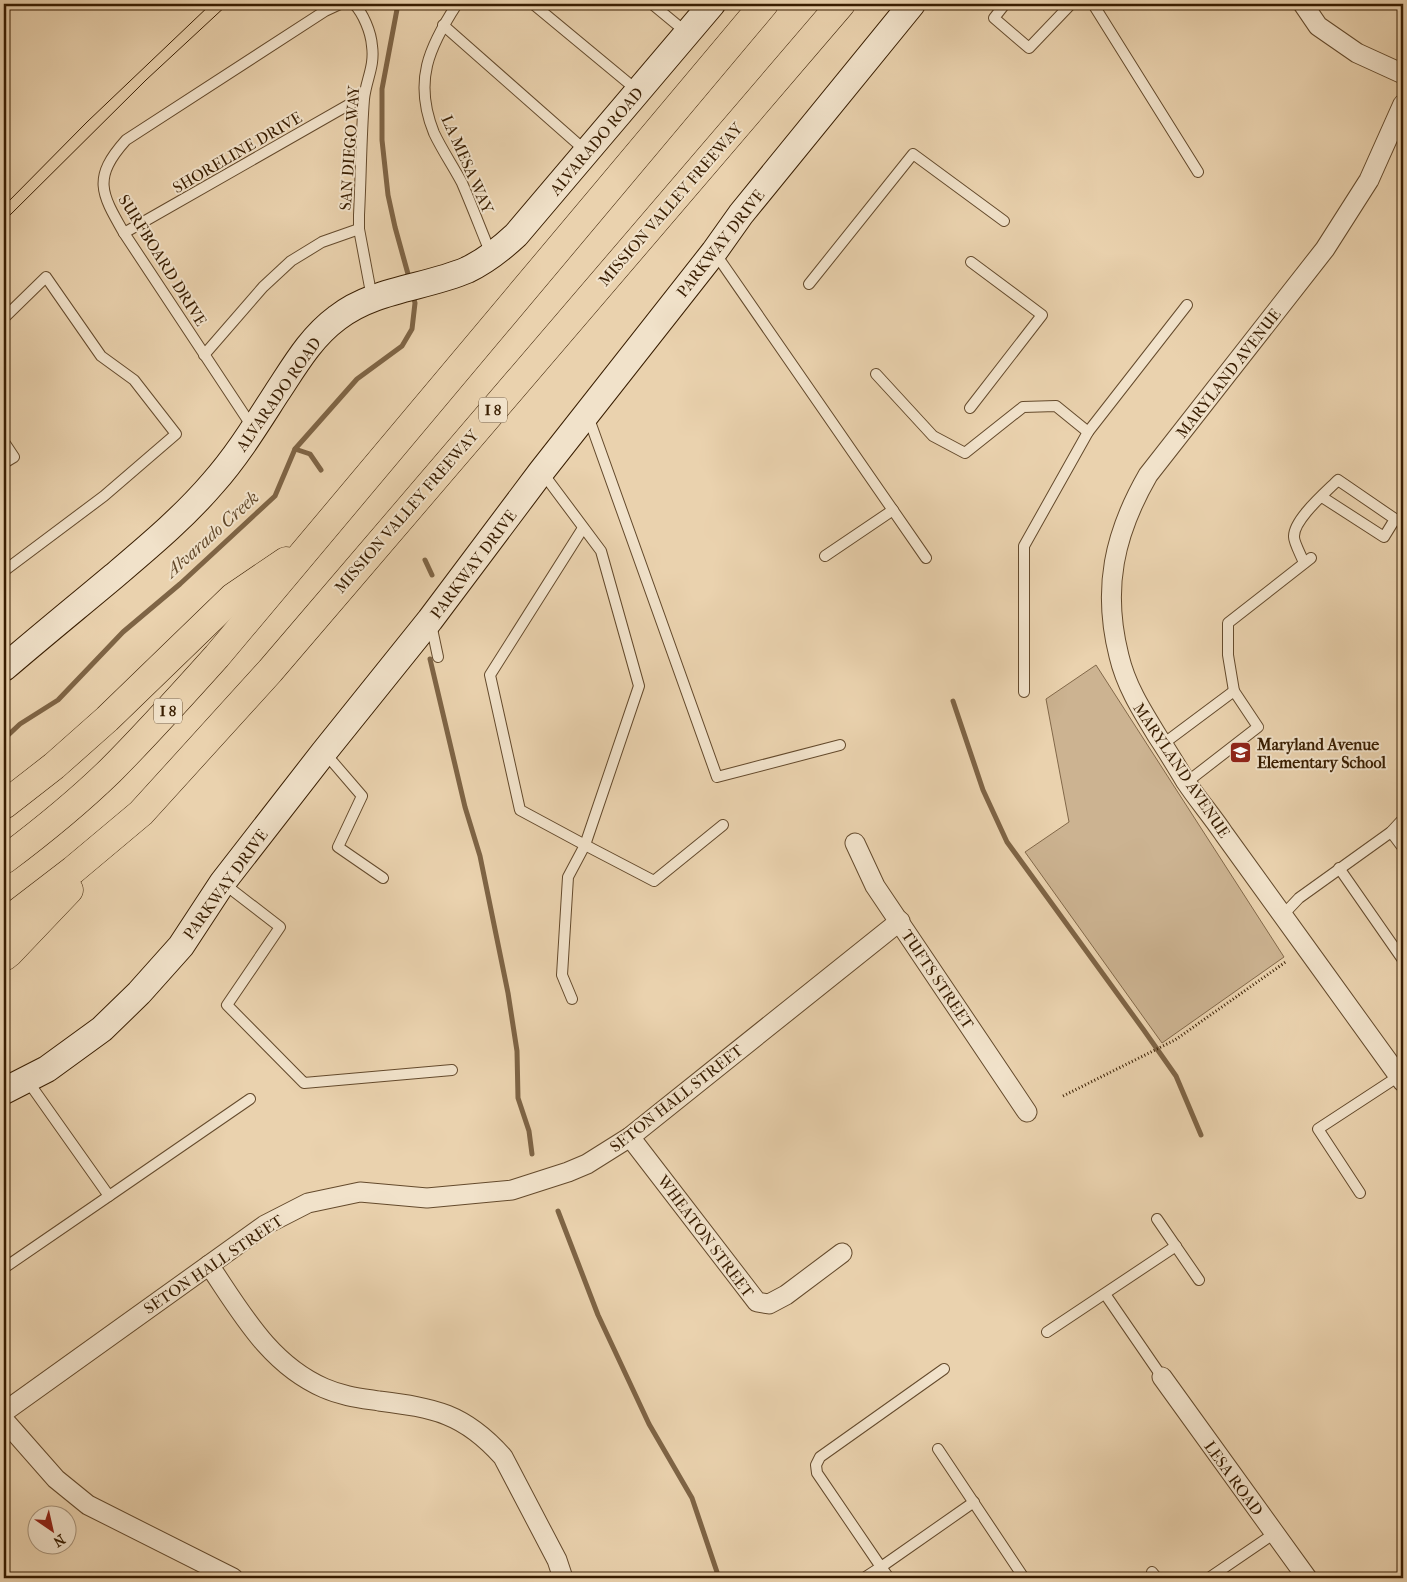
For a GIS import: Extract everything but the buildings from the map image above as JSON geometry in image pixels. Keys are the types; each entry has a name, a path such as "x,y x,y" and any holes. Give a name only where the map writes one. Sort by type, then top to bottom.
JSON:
{"highway":[{"name":"I 8","path":"4,860 41,832 108,773 158,722 217,656 764,4"},
{"name":"MISSION VALLEY FREEWAY","path":"4,923 73,870 142,813 270,671 840,4"},
{"path":"4,805 54,766 107,719 233,597 314,542"},
{"path":"4,957 142,813"}],"street":[{"name":"ALVARADO ROAD","path":"8,662 174,524 213,483 254,429 300,356 311,342 337,317 372,298 466,270 492,256 516,235 712,4"},
{"name":"PARKWAY DRIVE","path":"15,1085 46,1068 102,1029 139,994 181,946 223,882 430,620 541,472 714,252 741,214 912,4"},
{"path":"1303,4 1318,26 1357,53 1403,74"},
{"name":"MARYLAND AVENUE","path":"1401,1079 1187,782 1136,702 1126,681 1119,658 1111,612 1112,580 1118,540 1136,496 1148,475 1325,249 1369,180 1403,104"},
{"name":"TUFTS STREET","path":"855,843 875,886 1027,1112"},
{"name":"SETON HALL STREET","path":"4,1412 265,1225 308,1203 360,1192 427,1198 512,1190 588,1164 630,1137 900,921"},
{"name":"WHEATON STREET","path":"630,1137 757,1302 768,1304 786,1295 842,1253"},
{"path":"208,1265 263,1343 291,1369 306,1379 343,1396 416,1406 450,1415 478,1432 503,1457 557,1560 563,1578"},
{"name":"LESA ROAD","path":"1162,1377 1307,1578"},
{"path":"4,1420 56,1479 88,1505 233,1578"}],"lane":[{"name":"SURFBOARD DRIVE","path":"254,429 124,233 104,193 103,183 108,166 126,140 325,10 340,4"},
{"name":"SAN DIEGO WAY","path":"354,4 358,8 370,35 372,46 372,68 364,96 359,228 372,298"},
{"name":"LA MESA WAY","path":"457,4 443,26 426,67 424,81 428,111 434,131 461,182 492,256"},
{"path":"533,4 638,91"},
{"path":"652,4 687,33"},
{"path":"1005,4 994,18 1030,48 1071,4"},
{"path":"1093,4 1198,172"},
{"path":"443,26 587,152"},
{"name":"SHORELINE DRIVE","path":"124,233 364,96"},
{"path":"809,284 913,154 1004,220"},
{"path":"204,355 263,287 291,261 322,242 359,228"},
{"path":"714,252 926,558"},
{"path":"970,408 1042,315 971,262"},
{"path":"4,318 46,277 102,356 134,380 176,434 104,496 4,570"},
{"path":"1024,692 1024,546 1088,432 1186,305"},
{"path":"876,374 933,436 965,453 1023,407 1056,406 1088,432"},
{"path":"587,413 717,777 840,745"},
{"path":"4,442 14,457 4,463"},
{"path":"541,472 600,552 639,686 585,845 568,877 562,975 572,999"},
{"path":"1187,782 1258,727 1234,691 1228,656 1228,623 1307,560 1294,536 1299,520 1338,480 1395,519 1384,538 1322,497"},
{"path":"825,556 893,510"},
{"path":"583,528 490,675 520,810 654,881 723,825"},
{"path":"430,620 438,658"},
{"path":"1163,744 1234,691"},
{"path":"324,752 362,796 338,847 382,878"},
{"path":"1282,916 1299,898 1391,832 1403,819"},
{"path":"1391,832 1403,848"},
{"path":"1339,868 1403,960"},
{"path":"223,882 280,927 227,1006 304,1083 452,1070"},
{"path":"1360,1193 1318,1129 1401,1079"},
{"path":"15,1085 109,1196"},
{"path":"4,1268 250,1099"},
{"path":"1157,1219 1199,1280"},
{"path":"1047,1332 1176,1246"},
{"path":"1105,1294 1162,1377"},
{"path":"889,1578 816,1473 816,1465 820,1456 944,1369"},
{"path":"938,1449 1024,1578"},
{"path":"864,1578 974,1502"},
{"path":"1209,1578 1274,1533"}],"path":[{"path":"1063,1096 1175,1040 1286,961"}],"shaded area":[{"path":"1096,665 1284,957 1162,1043 1025,852 1069,822 1046,699"}],"waterway":[{"name":"Alvarado Creek","path":"398,4 382,89 382,140 388,195 408,274"},
{"name":"Alvarado Creek","path":"4,739 20,724 58,700 123,632 180,584 275,496 295,449 357,379 402,346 412,329 414,299"},
{"path":"295,449 310,454 321,470"},
{"path":"425,560 432,575"},
{"path":"430,659 465,807 480,856 508,993 517,1051 518,1098 529,1131 532,1154"},
{"path":"953,701 983,790 1007,842 1176,1076 1201,1135"},
{"path":"558,1211 598,1315 649,1424 692,1498 719,1578"}],"tram line":[{"path":"4,206 87,122 211,4"},
{"path":"4,221 146,80 228,4"}],"place":[{"name":"Maryland Avenue Elementary School","path":"1241,753"}]}
